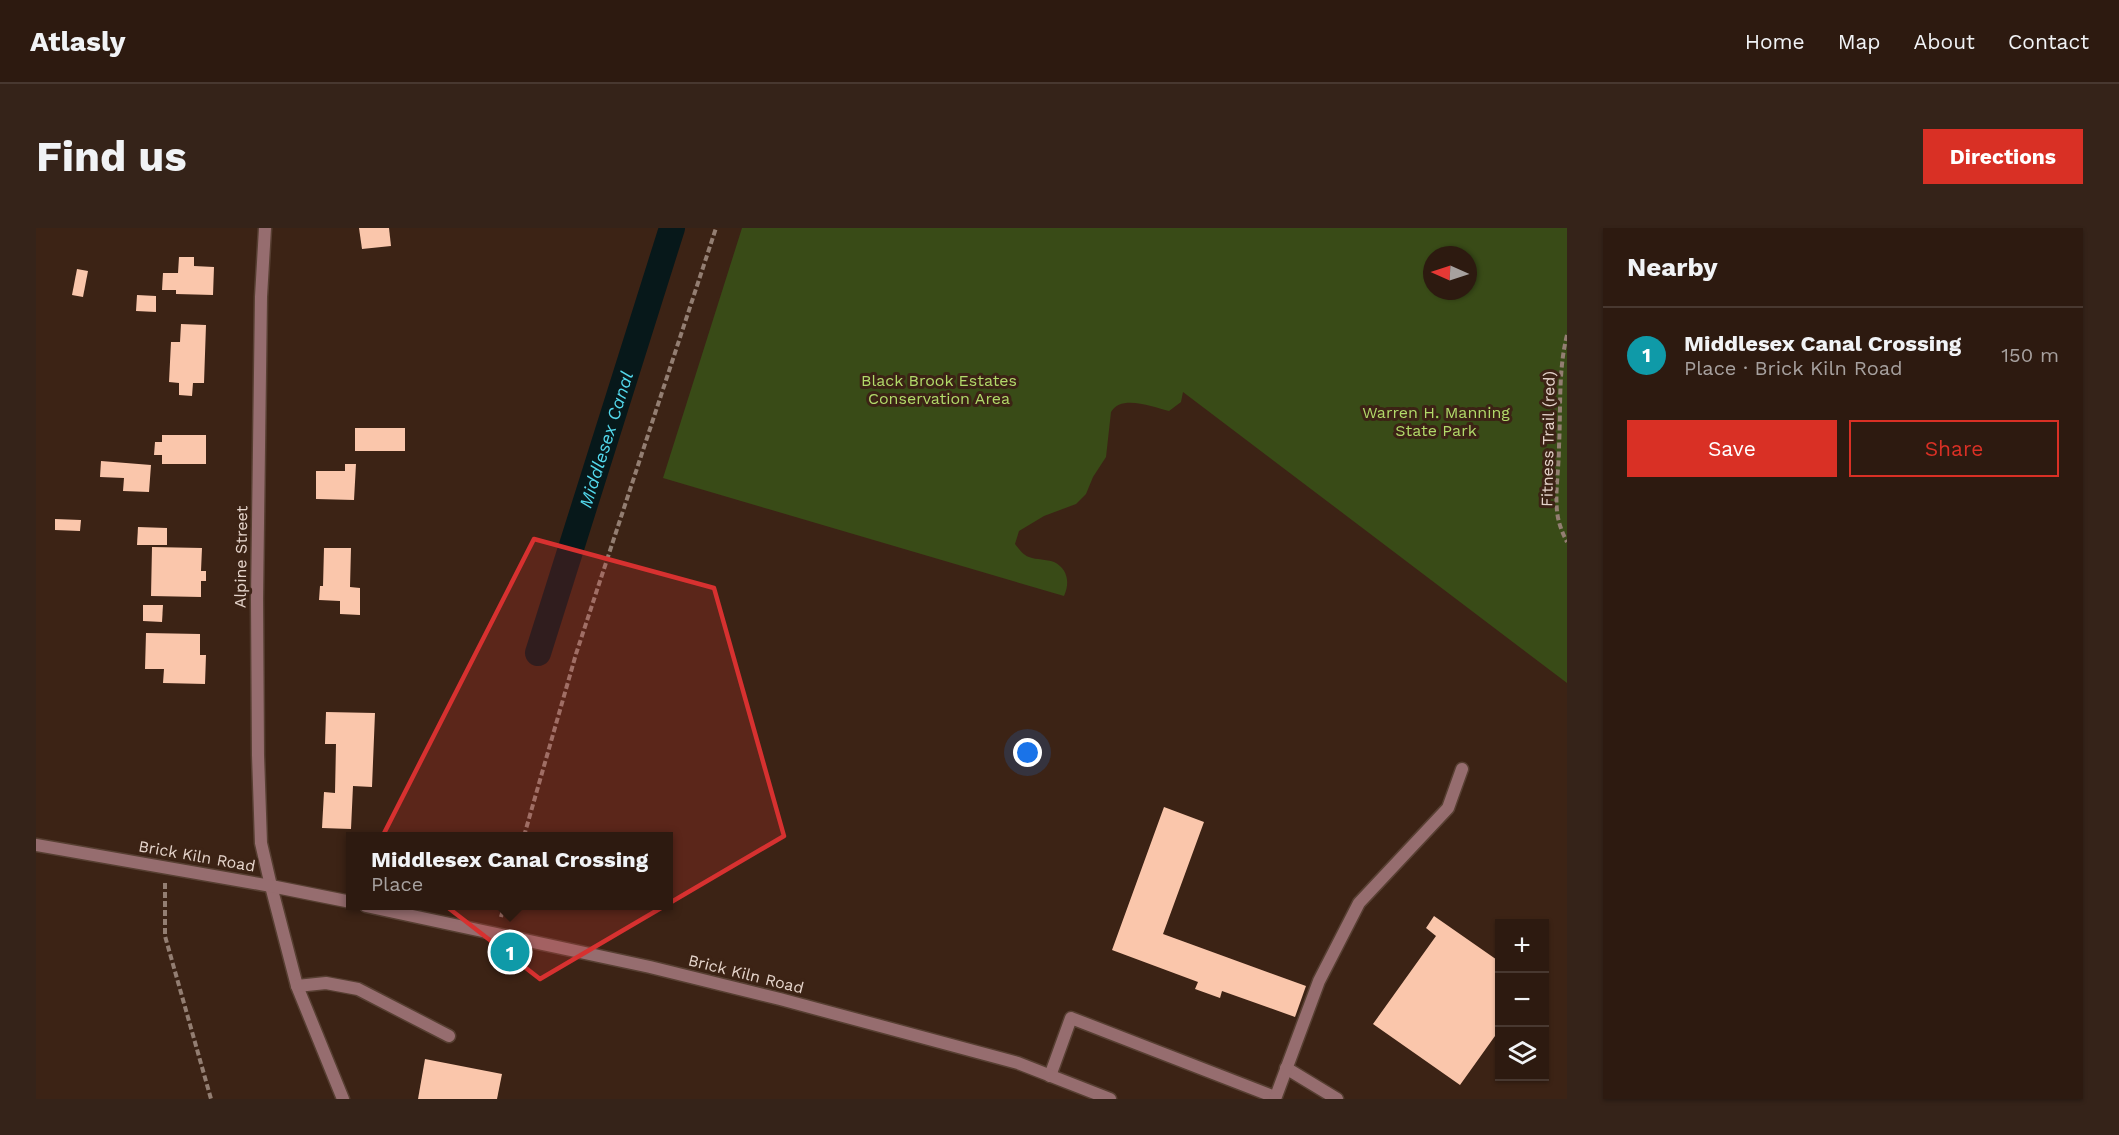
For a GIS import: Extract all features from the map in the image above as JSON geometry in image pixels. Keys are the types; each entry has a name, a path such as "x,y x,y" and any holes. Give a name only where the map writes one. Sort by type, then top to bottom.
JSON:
{"street":[{"name":"Alpine Street","path":"265,228 261,297 257,599 261,843 297,986 343,1099"},
{"path":"1050,1076 1071,1018 1275,1098 1318,981 1359,903 1448,808 1462,769"},
{"name":"Brick Kiln Road","path":"36,845 346,901"},
{"name":"Brick Kiln Road","path":"385,910 650,967 780,999 1018,1063 1110,1099"},
{"path":"297,986 326,983 358,989 449,1036"},
{"path":"1286,1068 1337,1099"}],"path":[{"path":"525,832 576,654 716,228"},
{"name":"Fitness Trail (red)","path":"1567,335 1562,356 1556,488 1557,512 1562,533 1567,542"},
{"path":"165,868 165,936 211,1099"}],"highlighted area":[{"path":"534,539 714,588 784,836 540,979 375,851"}],"green space":[{"path":"742,228 1567,228 1567,683 1183,392 1181,402 1169,411 1138,403 1122,404 1116,407 1111,412 1106,457 1093,477 1086,494 1076,504 1044,516 1019,531 1015,544 1023,553 1032,558 1054,562 1065,572 1067,586 1064,596 663,478"}],"building":[{"path":"359,228 389,228 391,246 362,249"},
{"path":"179,257 194,257 194,266 214,267 213,295 176,294 176,290 162,290 163,273 178,273"},
{"path":"77,269 88,271 83,297 72,295"},
{"path":"137,295 156,296 156,312 136,311"},
{"path":"181,324 206,325 204,383 193,383 192,396 179,395 179,383 169,382 171,342 180,342"},
{"path":"355,428 405,428 405,451 355,451"},
{"path":"162,435 206,435 206,464 162,464 162,455 154,455 155,442 162,442"},
{"path":"101,461 151,465 149,492 123,491 124,478 100,477"},
{"path":"345,464 356,464 354,500 316,499 316,471 345,471"},
{"path":"55,519 81,520 80,531 55,530"},
{"path":"138,527 167,528 167,545 137,545"},
{"path":"152,547 202,548 201,571 206,571 206,581 201,581 201,597 151,596"},
{"path":"324,548 351,548 350,587 360,588 360,615 340,614 340,601 319,600 320,586 323,586"},
{"path":"143,605 163,605 162,622 143,621"},
{"path":"146,633 200,634 200,655 206,655 205,684 163,683 164,669 145,669"},
{"path":"326,712 375,713 372,787 353,786 351,829 322,828 324,792 335,793 336,744 325,744"},
{"path":"1164,807 1204,822 1163,934 1306,986 1295,1017 1222,991 1220,998 1195,989 1198,982 1112,950"},
{"path":"1434,916 1495,959 1495,1036 1460,1085 1373,1024 1436,936 1426,928"},
{"path":"425,1059 502,1074 497,1099 418,1099"}],"waterway":[{"name":"Middlesex Canal","path":"538,653 672,228"}],"place":[{"name":"Middlesex Canal Crossing","path":"510,952"}],"park label":[{"name":"Black Brook Estates Conservation Area","path":"939,389"},
{"name":"Warren H. Manning State Park","path":"1436,421"}]}
